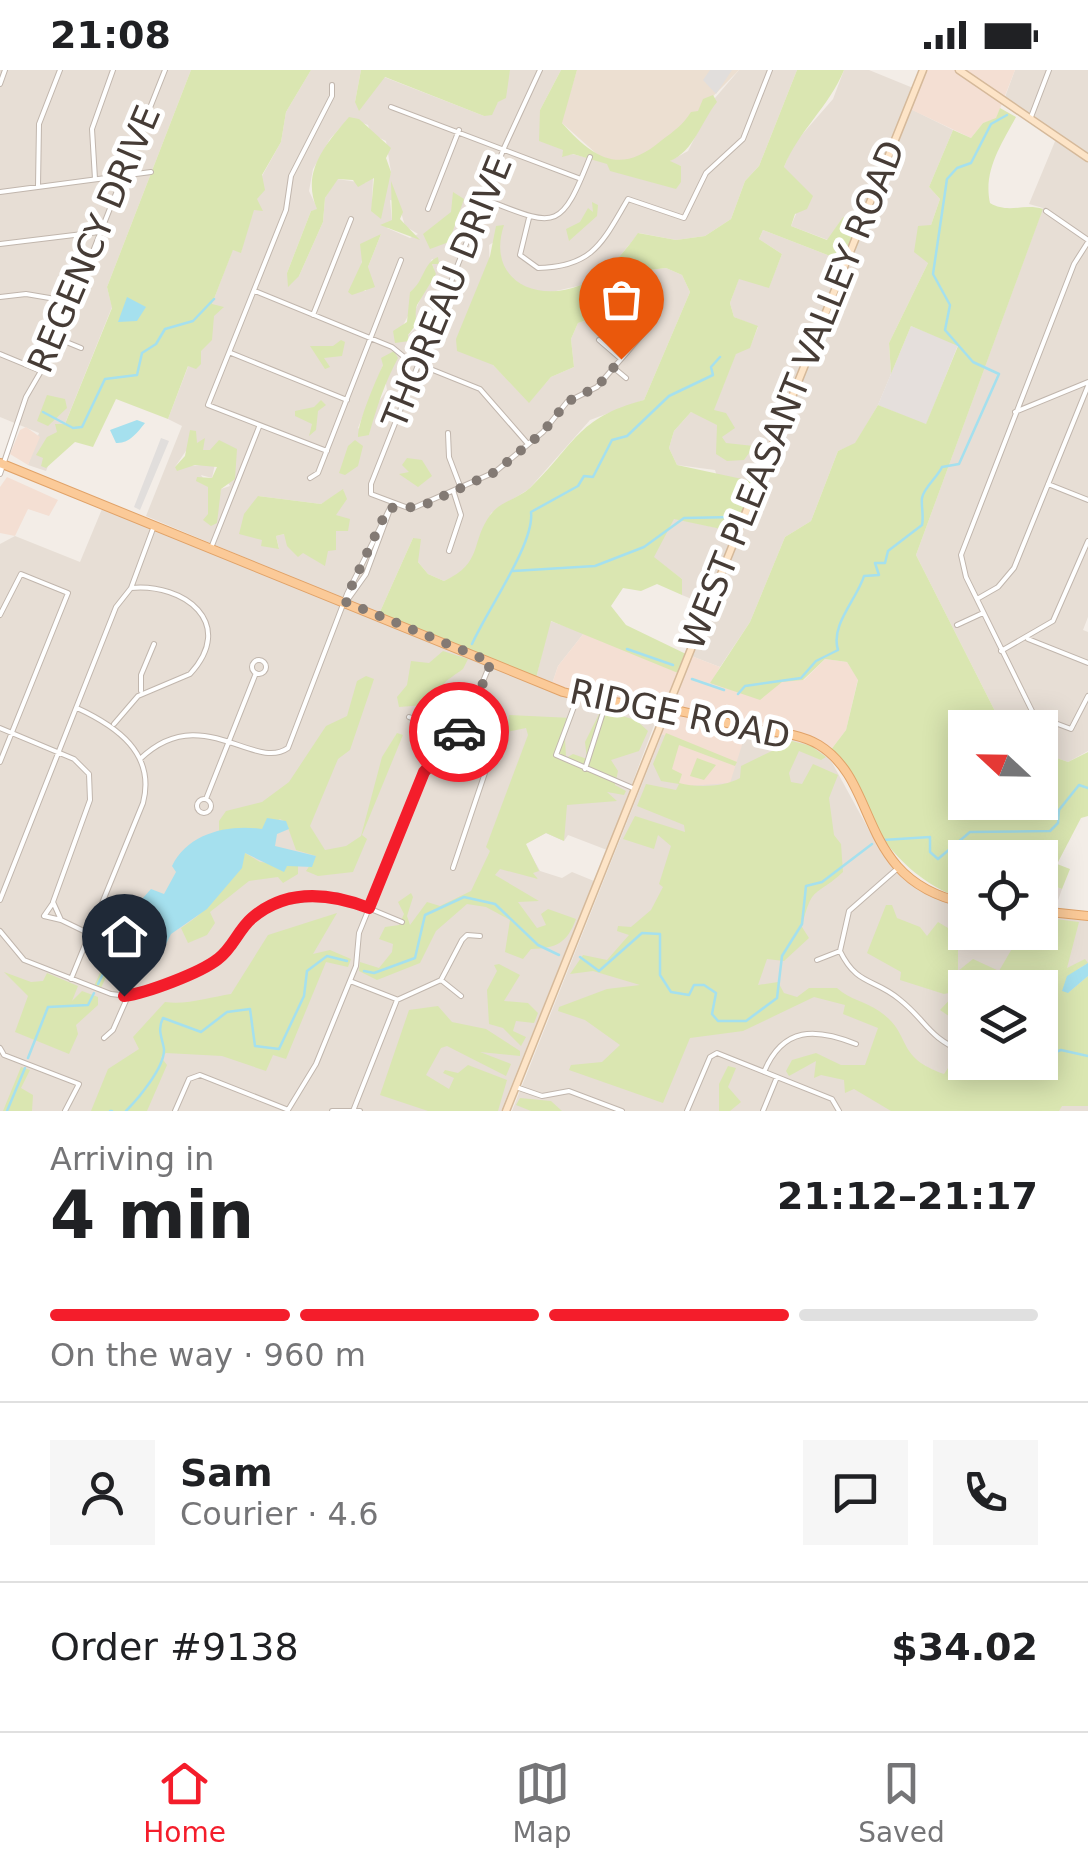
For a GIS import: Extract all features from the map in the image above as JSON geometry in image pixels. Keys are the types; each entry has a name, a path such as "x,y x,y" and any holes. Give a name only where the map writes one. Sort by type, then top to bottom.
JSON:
{"main road":[{"name":"WEST PLEASANT VALLEY ROAD","path":"506,1111 923,70"},
{"path":"959,70 1088,158"},
{"name":"RIDGE ROAD","path":"0,464 578,696 666,709 794,736 819,745 847,776 869,826 898,868 948,897"},
{"path":"1058,913 1088,916"}],"street":[{"path":"0,84 5,70"},
{"path":"38,186 40,124 60,70"},
{"path":"95,179 92,129 113,70"},
{"name":"REGENCY DRIVE","path":"0,464 59,338 165,70"},
{"name":"THOREAU DRIVE","path":"392,504 372,496 370,484 504,148 540,70"},
{"path":"529,218 520,254 529,264 552,268 590,254 613,230 628,199 684,218 706,173 743,139 770,70"},
{"path":"1030,118 1050,70"},
{"path":"326,452 208,405 286,210 291,176 332,96 332,86"},
{"path":"391,107 581,180"},
{"path":"428,208 459,130"},
{"path":"484,199 529,218 542,220 561,214 590,158"},
{"path":"0,192 151,172"},
{"path":"1046,211 1088,241 1074,264 961,549 963,570 1034,715 1071,729 1088,696"},
{"path":"313,315 351,218"},
{"path":"0,244 101,232"},
{"path":"310,478 318,473 401,260"},
{"path":"254,291 371,338 418,365 480,389 528,444"},
{"path":"0,297 26,294 74,302"},
{"path":"140,759 161,744 183,736 209,734 267,755 288,748 346,602 392,504 410,509 495,472 567,402 588,394 614,368 647,329 656,297"},
{"path":"59,338 81,348"},
{"path":"599,340 621,359"},
{"path":"229,353 347,400"},
{"path":"0,354 41,370"},
{"path":"614,368 626,378"},
{"path":"1015,412 1088,384"},
{"path":"976,599 998,587 1014,568 1088,384"},
{"path":"212,548 260,426"},
{"path":"448,433 449,457 461,488"},
{"path":"0,464 0,474"},
{"path":"1048,484 1088,500"},
{"path":"449,552 462,515 454,492"},
{"path":"0,900 116,607 131,588 154,526"},
{"path":"1002,652 1028,639 1058,613 1088,540"},
{"path":"0,615 21,574 68,593 0,762"},
{"path":"113,725 141,694 190,674 206,646 208,626 201,611 188,601 152,588 131,588"},
{"path":"957,625 983,613"},
{"path":"1028,639 1088,663"},
{"path":"141,694 141,675 154,644"},
{"path":"175,1111 192,1076 200,1075 290,1111 316,1064 350,980 369,908 424,772 470,717 491,662"},
{"path":"206,799 256,674"},
{"path":"578,696 556,753 635,789"},
{"path":"585,769 606,703"},
{"path":"71,979 144,799 140,759 130,740 113,725 77,708"},
{"path":"409,717 492,752 493,760 453,868"},
{"path":"0,728 84,766 92,790 53,902 44,915 90,934"},
{"path":"898,868 849,911 840,951 854,974 894,994 930,1034 948,1044"},
{"path":"0,931 1,939 24,960 128,996 206,968 233,947 254,917 279,902 326,894 402,922"},
{"path":"53,902 61,920"},
{"path":"332,1111 356,1110 397,1000 441,980 462,940 467,935 480,936"},
{"path":"818,960 840,951"},
{"path":"350,980 397,1000"},
{"path":"441,980 461,996"},
{"path":"104,1038 113,1030 128,996"},
{"path":"764,1072 780,1044 799,1034 821,1031 856,1044"},
{"path":"0,1048 2,1056 79,1084 65,1111"},
{"path":"687,1111 710,1057 717,1052 832,1099 839,1111"},
{"path":"763,1111 777,1077"},
{"path":"516,1088 542,1096 569,1090 622,1111"}],"shaded area":[{"path":"0,70 191,70 107,287 112,307 46,471 28,465 39,433 0,417"},
{"path":"311,70 361,70 355,102 384,77 484,116 498,102 510,70 561,70 540,110 564,150 562,156 572,154 681,181 681,166 668,162 688,151 715,98 739,70 797,70 759,166 745,181 731,219 705,236 676,240 639,233 613,264 582,285 543,294 524,289 511,278 500,261 499,239 489,245 493,365 529,402 551,377 574,367 571,339 578,323 625,308 631,285 642,271 666,268 682,275 690,292 644,400 590,420 529,489 491,513 475,557 461,573 444,581 428,574 418,562 413,538 379,614 146,516 182,426 168,419 233,249 241,252 262,176 281,142 286,112","holes":["349,118 368,125 371,134 386,141 391,172 372,203 373,177 365,183 337,179 325,198 323,222 299,276 287,273 311,211 318,210 309,191 313,169 330,139","390,200 398,202 405,226 418,234 410,238 387,228 392,221","381,234 368,267 366,291 358,291 363,252","432,259 438,264 432,264 434,269 415,311 416,328 408,335 400,331 410,312 410,292 419,286","383,365 387,390 375,407 369,435 358,428","194,439 202,450 210,450 230,486 221,489 215,514 208,514 208,486 201,475 212,478 215,464 175,467","344,490 335,515 347,531 336,531 328,550 302,553 284,534 276,536 279,548 263,540 258,496 321,504"]},
{"path":"577,70 739,70 644,166 608,164 561,122"},
{"path":"710,70 732,70 716,94 703,80"},
{"path":"844,70 869,70 918,90 911,109 953,130 929,187 940,199 931,225 928,263 889,343 891,374 878,405 855,444 838,451 811,521 785,537 750,622 720,667 686,654 706,605 682,595 682,579 653,557 674,518 735,532 715,470 677,465 669,448 674,431 691,412 710,419 736,353 750,347 758,327 734,317 730,303 739,278 769,287 782,254 759,239 763,230 843,261 858,223 843,217 828,240 791,226 796,214 784,167 793,145 833,99"},
{"path":"926,70 1015,70 996,119 983,123 971,138 910,109"},
{"path":"1015,70 1088,70 1088,153 1005,97"},
{"path":"1056,139 1088,161 1088,617 1083,630 1088,632 1088,751 1068,762 1058,758 1058,710 994,710 916,555 1043,208 1029,204"},
{"path":"911,326 958,345 926,425 878,405"},
{"path":"26,427 40,437 28,465 10,454 20,430"},
{"path":"161,438 169,441 140,510 134,507"},
{"path":"7,477 58,500 49,516 28,509 15,536 0,533 0,487"},
{"path":"102,509 525,681 596,706 651,712 656,720 607,850 568,835 564,841 546,833 525,844 540,871 562,878 572,872 594,881 501,1111 0,1111 0,544 15,536 80,562"},
{"path":"550,621 584,633 558,666 552,684 536,678"},
{"path":"584,633 677,672 686,654 720,667 711,683 804,680 825,659 847,662 858,679 846,730 830,751 813,739 748,726 730,783 688,786 664,780 678,741 654,731 663,706 625,704 552,684 558,666"},
{"path":"746,730 806,742 829,757 881,852 901,875 948,898 948,950 1058,950 1058,916 1088,918 1088,1111 512,1111 662,734 678,740"}],"green space":[{"path":"191,70 311,70 286,112 281,142 262,175 265,190 257,199 263,211 254,210 241,253 233,250 212,304 224,307 214,316 212,340 201,351 201,364 196,369 188,366 168,419 116,399 93,447 75,442 46,468 41,466 43,458 36,455 47,437 57,432 55,424 65,424 112,308 107,287"},
{"path":"361,70 510,70 506,98 498,102 492,115 484,116 385,77 359,111 355,102"},
{"path":"561,70 577,70 562,123 597,154 621,160 647,151 678,128 691,112 698,111 703,99 713,95 717,102 696,135 670,161 681,166 681,182 676,189 610,171 607,164 573,154 562,157 563,150 539,141 540,110"},
{"path":"797,70 844,70 784,167 813,196 807,209 795,214 791,226 827,240 843,217 859,223 843,261 763,230 759,239 782,254 769,288 739,279 730,303 734,317 758,326 750,348 736,354 714,410 726,413 735,428 722,437 726,443 754,446 744,460 727,461 716,454 717,425 691,412 674,431 669,448 677,465 756,482 735,532 674,519 654,557 682,579 682,595 657,584 641,591 623,588 611,606 626,625 686,654 678,673 551,621 536,678 379,614 413,538 421,539 418,562 428,574 444,581 457,574 471,559 495,510 530,488 590,424 644,400 690,292 682,275 666,268 642,271 631,285 625,308 578,323 571,339 574,367 551,377 529,403 493,365 457,351 456,339 490,256 496,226 504,225 500,244 508,273 532,289 547,291 581,285 598,275 638,233 676,240 705,236 731,219 745,181 759,166"},
{"path":"1000,108 1016,117 991,169 990,203 1003,208 1043,209 916,555 994,710 948,710 948,820 1058,820 1058,758 1068,762 1088,752 1088,816 1081,818 1058,862 1058,840 948,840 948,892 899,858 870,819 830,751 846,730 858,680 847,662 825,659 803,680 782,682 760,700 710,683 750,622 785,537 811,521 838,451 855,443 878,405 926,424 958,346 911,326 891,374 889,343 928,263 914,252 918,226 931,225 940,199 929,187 953,130 971,138 983,123 996,118"},
{"path":"349,117 359,119 391,148 386,158 391,172 381,219 371,211 374,178 358,187 353,180 338,179 325,198 323,222 299,276 288,287 287,273 311,211 317,209 314,171 324,149"},
{"path":"391,181 403,212 400,219 420,240 380,225 392,220"},
{"path":"453,192 464,199 449,242 430,249 423,234 451,212"},
{"path":"592,202 598,205 597,216 569,241 566,229 580,222 588,208 593,212"},
{"path":"381,234 368,267 375,287 352,295 348,292 362,262 360,244"},
{"path":"438,257 439,264 432,264 436,274 417,305 409,341 395,343 393,331 407,322 410,292 429,264"},
{"path":"341,340 345,342 342,356 324,358 330,367 325,369 310,346 333,346"},
{"path":"394,351 398,358 369,435 358,437 383,365 381,358"},
{"path":"47,395 65,399 67,408 48,426 37,421"},
{"path":"321,400 326,405 318,411 316,430 309,436 312,424 295,416 295,411 314,407"},
{"path":"190,430 196,431 197,443 205,438 203,450 210,450 219,440 237,449 235,479 221,489 217,523 211,526 203,520 208,514 208,487 196,481 197,477 212,478 217,467 195,465 177,471 175,467 185,456"},
{"path":"355,440 363,446 358,466 345,475 339,473 348,446"},
{"path":"407,458 422,460 432,476 418,487 399,474 409,472 402,465"},
{"path":"343,489 347,499 336,515 350,519 348,531 336,531 336,550 328,551 325,566 303,553 298,557 287,546 284,534 276,536 279,549 261,546 262,540 239,534 244,514 258,496 321,504"},
{"path":"443,651 468,659 463,669 444,684 438,704 399,707 397,697 407,685 411,661 429,663"},
{"path":"366,676 374,679 350,750 338,759 310,826 325,850 346,846 361,836 382,757 397,733 403,735 362,835 367,839 353,872 318,876 306,871 316,856 296,850 286,822 280,819 262,829 219,831 219,821 226,811 262,802 289,782 326,726 347,716 357,681"},
{"path":"601,710 636,720 648,731 639,751 611,760 618,771 615,785 626,791 624,795 607,792 617,801 567,805 564,841 546,833 526,844 539,871 533,873 538,879 500,869 495,875 539,901 518,902 537,928 546,925 541,914 548,909 576,919 565,939 531,949 523,959 505,952 510,920 486,907 467,904 436,931 420,963 377,980 359,971 360,962 379,968 392,952 393,944 379,939 385,927 399,925 404,914 398,902 411,893 407,916 410,925 427,902 440,906 471,891 490,851 486,847 528,735 526,728 507,732 509,715 572,718 565,737 566,758 573,754 587,759 585,742"},
{"path":"666,733 737,762 735,766 679,745 672,769 682,774 679,783 686,785 718,785 740,778 741,766 774,750 780,738 811,746 826,757 821,760 799,751 789,773 791,782 802,784 813,764 838,775 829,798 834,835 841,844 843,872 816,893 809,904 802,927 809,938 784,961 767,959 758,985 778,982 784,993 797,997 809,988 837,988 890,1020 917,1060 944,1074 948,1068 948,1080 1058,1080 1058,970 1000,970 1011,950 1058,950 1058,919 1079,922 1067,968 1085,959 1088,963 1078,969 1068,993 1088,976 1088,1106 1062,1106 1059,1111 891,1111 854,1089 845,1093 844,1080 821,1075 814,1078 816,1061 789,1076 786,1071 792,1060 816,1053 841,1065 865,1065 878,1028 843,1014 845,1005 814,997 743,1031 690,1038 663,1103 569,1070 571,1065 602,1062 620,1045 585,1020 558,1011 559,1007 607,989 640,985 593,971 570,974 583,955 607,960 629,935 617,931 618,926 631,927 651,910 663,887 659,884 671,846 658,835 654,849 623,839 635,816 685,832 684,825 637,806 646,784 676,790 679,784 661,781 653,764"},
{"path":"697,758 716,765 704,780 690,776"},
{"path":"245,853 260,862 298,866 298,874 283,883 278,877 249,881 210,912 215,923 207,935 188,943 181,928 218,895"},
{"path":"1058,864 1070,869 1062,889 1058,888"},
{"path":"886,905 892,905 897,918 920,927 927,936 938,922 948,928 948,950 958,950 958,970 948,970 948,993 944,994 900,980 901,972 867,953"},
{"path":"337,913 313,954 330,950 351,959 348,967 326,962 286,1059 273,1055 266,1071 222,1056 166,1053 161,1057 167,1065 147,1111 91,1111 108,1069 139,1049 133,1037 165,1002 190,1002 231,994 268,935"},
{"path":"132,941 137,943 133,952 117,953 101,988 94,986 111,949"},
{"path":"973,959 997,970 959,970"},
{"path":"494,965 520,975 504,1001 528,1003 538,1013 534,1023 516,1021 513,1031 526,1037 521,1046 503,1028 489,1024 487,990 497,971"},
{"path":"4,972 31,982 43,981 47,973 78,986 72,1001 82,991 98,997 98,1005 76,1025 78,1034 69,1054 15,1032 28,996"},
{"path":"438,1006 452,1022 486,1029 520,1051 520,1056 480,1052 511,1064 506,1076 447,1046 441,1048 426,1075 449,1089 454,1078 443,1073 445,1070 458,1073 468,1065 507,1080 498,1111 428,1111 380,1095 409,1010"},
{"path":"728,1066 736,1068 728,1087 741,1102 730,1111 719,1111 719,1084"},
{"path":"21,1067 30,1070 21,1088 33,1095 32,1111 3,1111"},
{"path":"520,1098 551,1101 562,1111 531,1111 516,1105"}],"water":[{"path":"127,297 146,307 137,321 118,322"},
{"path":"137,420 145,423 136,434 116,443 110,430"},
{"path":"267,818 286,821 289,829 277,834 275,846 316,856 312,867 287,866 284,872 245,853 242,868 207,909 171,934 164,948 147,945 142,899 151,889 164,894 176,872 172,866 179,855 210,833 262,829"},
{"path":"1088,963 1088,976 1068,993 1062,991 1067,976"}],"waterway":[{"path":"738,694 745,686 801,678 816,661 838,650 841,622 864,576 879,575 875,563 885,563 888,551 922,525 925,490 942,467 959,464 999,374 973,362 945,330 950,305 933,274 947,179 957,168 971,163 991,124 1007,115"},
{"path":"43,412 73,428 82,427 105,379 137,375 142,353 156,344 165,329 193,321 214,299"},
{"path":"472,644 526,541 531,512 578,486 584,476 593,477 612,440 627,436 669,396 713,375 711,367 720,357"},
{"path":"513,571 595,566 644,547 684,518 734,517"},
{"path":"627,649 673,665"},
{"path":"692,679 724,690"},
{"path":"883,840 930,837 930,852 938,859 970,832 1050,831 1058,823 1059,810 1079,785 1088,788"},
{"path":"580,957 599,971 642,933 660,934 660,975 671,992 689,995 694,985 704,985 716,993 712,1014 718,1021 746,1021 777,998 782,956 802,924 806,886 822,882 872,844"},
{"path":"364,971 374,973 415,958 425,915 464,897 495,904 538,945 559,955"},
{"path":"98,984 114,952 131,944"},
{"path":"126,1111 160,1065 163,1018 201,1032 227,1012 250,1009 255,1046 279,1049 304,996 307,971 327,956 347,961"},
{"path":"28,1058 48,1007 88,1005 94,993"},
{"path":"1058,1051 1088,1056"},
{"path":"7,1111 25,1068"}],"way so far":[{"path":"459,732 470,717 491,662 346,602 348,594 392,504 403,509 420,507 495,472 543,432 567,402 597,387 621,359"}],"route":[{"path":"124,996 206,968 233,947 254,917 279,902 326,894 369,908 424,772 459,732"}]}
